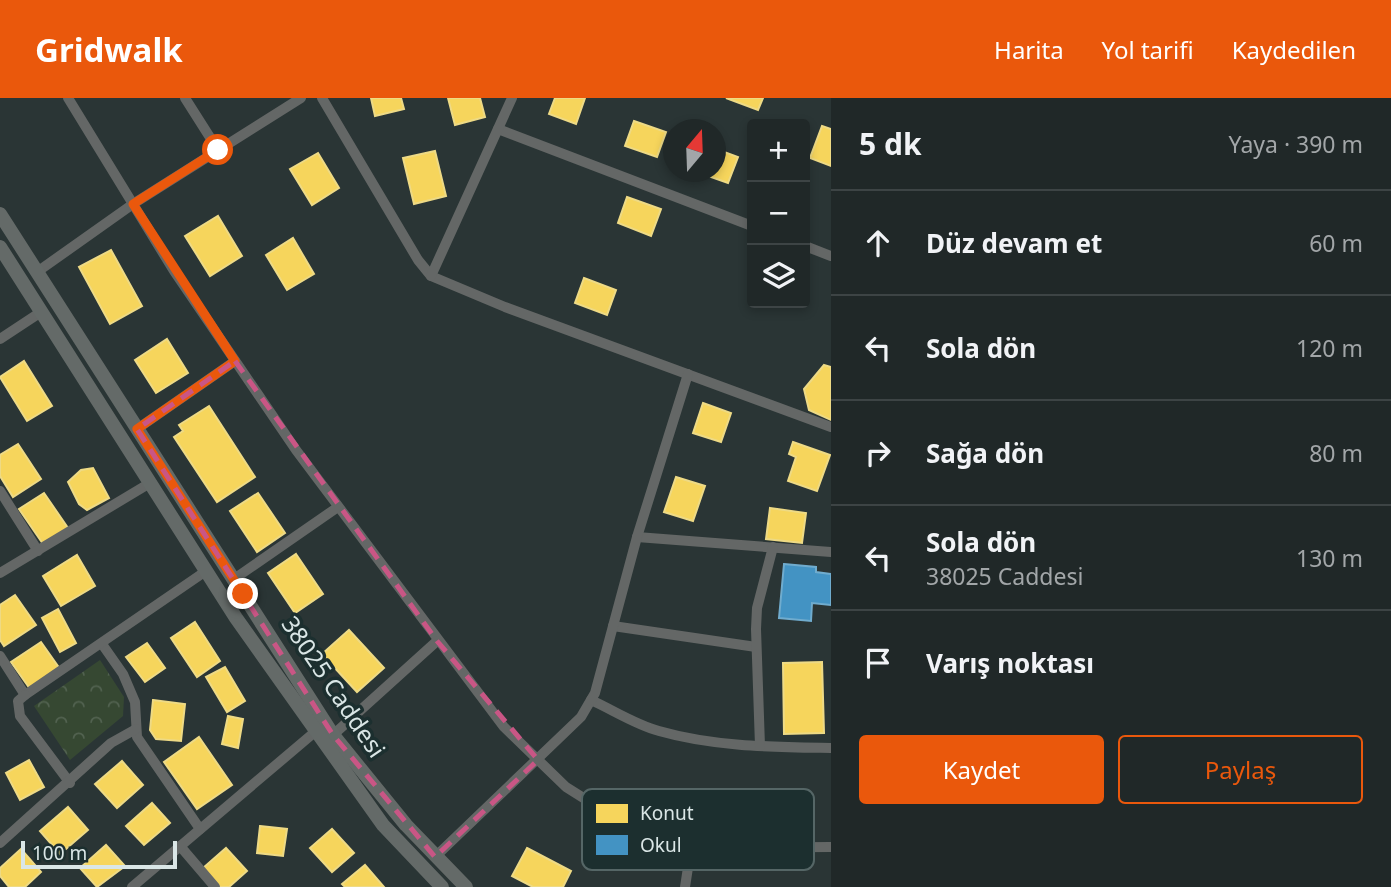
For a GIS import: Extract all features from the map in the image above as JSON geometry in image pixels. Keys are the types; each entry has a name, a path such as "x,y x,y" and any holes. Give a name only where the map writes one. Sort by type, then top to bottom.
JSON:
{"main road":[{"name":"38025 Caddesi","path":"0,214 333,735 435,857 466,887"},
{"name":"38025 Caddesi","path":"0,247 206,571 316,731 383,825 442,887"}],"street":[{"path":"68,98 235,361 338,507 504,727 566,787 582,797"},
{"path":"185,98 218,150"},
{"path":"37,272 133,204 301,98"},
{"path":"322,98 411,250 431,276 505,307 831,427"},
{"path":"431,276 512,98"},
{"path":"498,129 747,224"},
{"path":"810,248 831,256"},
{"path":"0,339 41,312"},
{"path":"137,429 235,361"},
{"path":"435,857 581,717 591,699 637,537 688,374"},
{"path":"0,573 150,483"},
{"path":"0,491 38,551"},
{"path":"234,579 338,507"},
{"path":"637,537 831,552"},
{"path":"760,746 757,608 773,547"},
{"path":"70,783 20,716 18,701 206,571"},
{"path":"613,626 756,646"},
{"path":"333,735 437,641"},
{"path":"102,644 122,674 135,702 137,737 200,829"},
{"path":"0,656 25,695"},
{"path":"591,699 657,731 695,739 760,746 831,748"},
{"path":"0,843 70,783 111,743 136,729"},
{"path":"132,887 316,731"},
{"path":"180,846 215,887"}],"highlighted area":[{"path":"235,361 437,641 538,760 435,857 333,735 137,429"}],"green space":[{"path":"100,660 124,697 123,716 70,760 34,706"}],"building: Konut":[{"path":"371,98 401,98 404,109 375,116"},
{"path":"448,98 480,98 485,117 455,125"},
{"path":"555,98 585,98 576,124 549,114"},
{"path":"726,98 763,98 758,110"},
{"path":"634,121 663,131 663,140 657,157 625,146"},
{"path":"822,126 831,129 831,166 810,158"},
{"path":"435,151 446,196 414,204 403,158"},
{"path":"318,153 339,188 312,205 290,169"},
{"path":"726,153 738,157 728,183 725,182"},
{"path":"627,197 661,209 651,236 618,223"},
{"path":"218,216 242,256 210,276 185,236"},
{"path":"293,238 314,274 287,290 266,255"},
{"path":"111,250 142,306 110,324 79,267"},
{"path":"584,278 616,290 607,315 575,303"},
{"path":"167,339 188,373 156,393 135,360"},
{"path":"24,361 52,406 27,421 0,377"},
{"path":"824,365 831,367 831,420 809,410 804,389"},
{"path":"703,403 731,413 721,442 693,433"},
{"path":"209,406 255,477 217,502 174,437 183,431 179,425"},
{"path":"793,442 830,455 817,491 788,481 796,457 789,454"},
{"path":"18,444 41,479 13,497 0,476 0,455"},
{"path":"93,468 109,498 87,510 79,504 68,482 81,470"},
{"path":"676,477 705,486 693,521 664,512"},
{"path":"44,493 68,528 43,544 19,509"},
{"path":"258,493 285,533 257,552 230,511"},
{"path":"770,508 806,513 802,543 766,539"},
{"path":"296,554 323,594 295,613 268,573"},
{"path":"77,555 95,586 61,606 43,576"},
{"path":"15,595 36,625 4,646 0,640 0,605"},
{"path":"58,609 76,643 60,652 42,618"},
{"path":"195,622 220,661 197,677 171,638"},
{"path":"349,630 384,668 357,692 322,654"},
{"path":"41,642 60,669 30,689 11,662"},
{"path":"147,643 165,668 145,682 126,657"},
{"path":"822,662 824,733 784,734 783,663"},
{"path":"225,667 245,701 227,712 206,677"},
{"path":"153,700 185,704 181,741 156,739 150,730"},
{"path":"228,716 243,719 238,748 222,744"},
{"path":"199,737 232,785 197,809 164,762"},
{"path":"29,760 44,787 20,800 6,773"},
{"path":"122,761 143,785 117,808 95,784"},
{"path":"152,803 170,823 144,845 126,826"},
{"path":"68,807 88,830 60,854 40,831"},
{"path":"260,826 287,829 283,856 257,853"},
{"path":"332,829 354,853 332,872 310,848"},
{"path":"106,845 125,866 97,887 80,868"},
{"path":"226,848 247,871 229,887 220,887 203,868"},
{"path":"527,848 571,871 563,887 533,887 512,876"},
{"path":"21,849 41,872 25,887 9,887 0,876 0,868"},
{"path":"365,865 384,887 345,887 342,884"}],"building: Okul":[{"path":"784,564 816,567 816,572 831,574 831,605 812,603 811,621 779,618"}],"route":[{"path":"218,150 133,204 174,271 235,361 137,429 243,594"}]}
